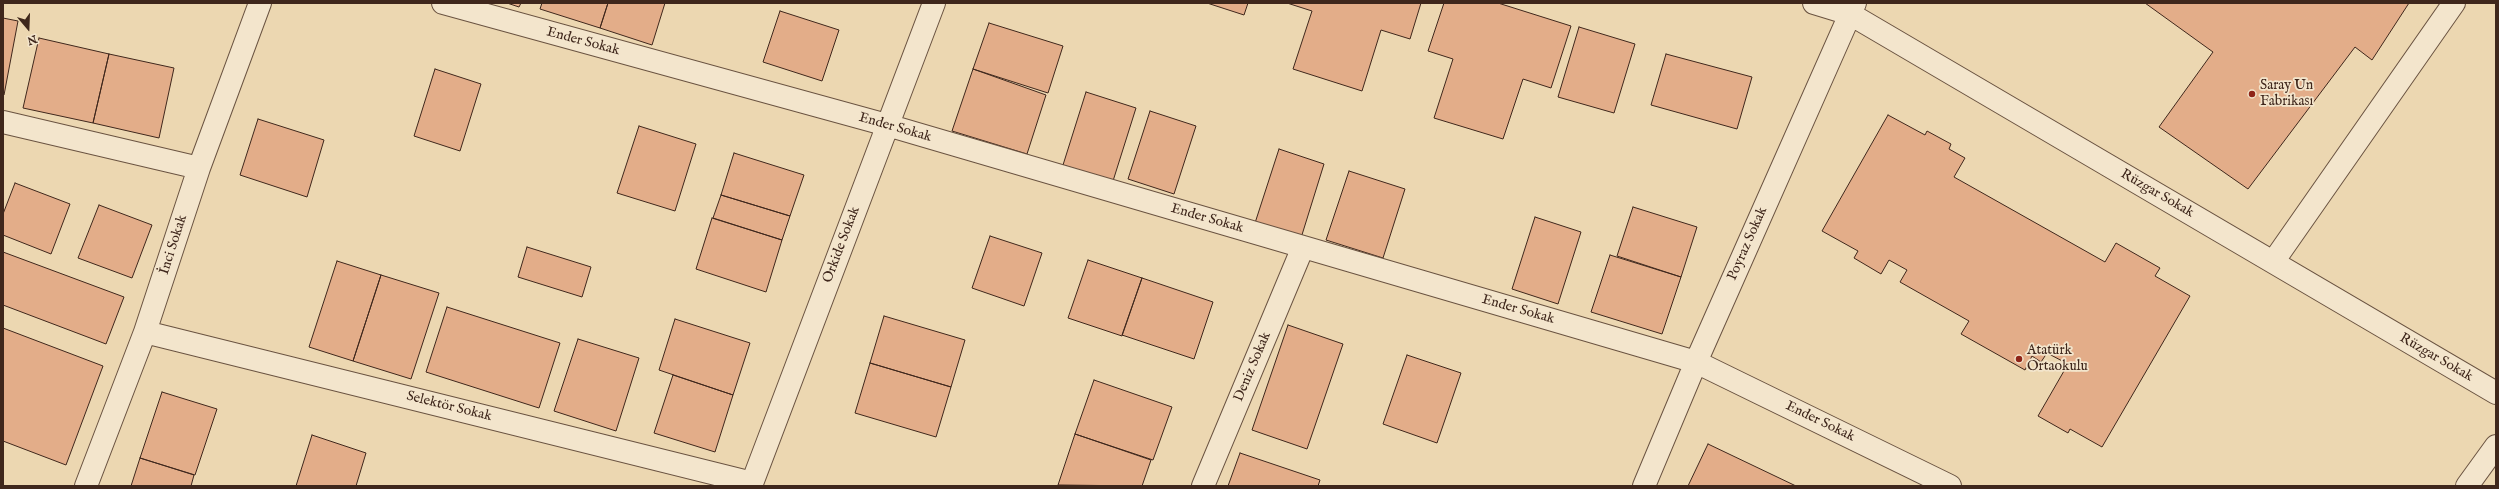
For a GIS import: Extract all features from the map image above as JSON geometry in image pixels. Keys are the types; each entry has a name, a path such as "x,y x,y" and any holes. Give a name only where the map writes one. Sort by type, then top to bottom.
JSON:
{"street":[{"name":"İnci Sokak","path":"86,486 145,332 199,168 260,3"},
{"name":"Ender Sokak","path":"443,3 888,125 1696,362 1950,486"},
{"name":"Orkide Sokak","path":"752,484 934,3"},
{"name":"Rüzgar Sokak","path":"1814,3 1853,8 2273,262 2496,393"},
{"path":"2273,262 2454,3"},
{"name":"Poyraz Sokak","path":"1644,486 1696,362 1853,8"},
{"path":"3,122 199,168"},
{"name":"Deniz Sokak","path":"1203,486 1303,247"},
{"name":"Selektör Sokak","path":"145,332 752,484"},
{"path":"2467,486 2496,446"}],"building":[{"path":"507,3 521,3 519,7"},
{"path":"542,3 608,3 600,28 540,9"},
{"path":"608,3 665,3 652,45 600,28"},
{"path":"1207,3 1248,3 1244,15"},
{"path":"1287,3 1421,3 1410,39 1381,30 1362,91 1293,69 1312,11"},
{"path":"1444,3 1498,3 1571,26 1551,88 1523,79 1503,139 1434,118 1453,59 1428,51"},
{"name":"Saray Un Fabrikası","path":"2145,3 2409,3 2372,60 2355,47 2248,189 2159,127 2213,52"},
{"path":"780,11 839,30 822,81 763,62"},
{"path":"3,18 18,21 4,95 3,95"},
{"path":"989,23 1063,46 1048,93 973,69"},
{"path":"1579,27 1635,44 1614,113 1558,97"},
{"path":"39,38 109,54 93,123 23,108"},
{"path":"109,54 174,68 159,138 93,123"},
{"path":"1666,54 1752,77 1737,129 1651,105"},
{"path":"435,69 481,84 460,151 414,136"},
{"path":"973,69 1046,95 1027,154 952,131"},
{"path":"1086,92 1136,108 1113,181 1063,165"},
{"path":"1150,111 1196,126 1174,194 1128,179"},
{"path":"1888,115 1925,135 1927,131 1951,144 1949,149 1965,158 1954,177 2105,262 2116,243 2160,268 2155,276 2190,296 2102,447 2070,429 2068,433 2038,416 2068,364 2047,353 2041,362 2032,356 2025,370 1961,334 1969,321 1900,282 1907,270 1889,260 1881,274 1854,258 1858,251 1822,231"},
{"path":"258,119 324,140 307,197 240,175"},
{"path":"639,126 696,144 675,211 617,193"},
{"path":"1279,149 1324,164 1301,238 1255,223"},
{"path":"734,153 804,175 790,216 721,195"},
{"path":"1349,171 1405,189 1383,258 1326,240"},
{"path":"15,183 70,204 51,254 3,235 3,214"},
{"path":"721,195 790,216 782,240 713,218"},
{"path":"99,205 152,225 132,278 78,258"},
{"path":"1633,207 1697,227 1681,277 1617,256"},
{"path":"1535,217 1581,232 1558,304 1512,289"},
{"path":"712,218 782,240 766,292 696,269"},
{"path":"990,236 1042,253 1024,306 972,288"},
{"path":"527,247 591,267 582,297 518,277"},
{"path":"3,252 124,297 106,344 3,305"},
{"path":"1610,255 1681,277 1662,334 1591,312"},
{"path":"1088,260 1142,278 1122,336 1068,318"},
{"path":"337,261 381,275 353,361 309,347"},
{"path":"381,275 439,293 411,379 353,361"},
{"path":"1142,278 1213,302 1194,359 1122,335"},
{"path":"447,307 560,343 539,408 426,372"},
{"path":"884,316 965,340 951,387 870,363"},
{"path":"675,319 750,343 733,395 659,370"},
{"path":"1288,325 1343,344 1307,449 1252,430"},
{"path":"3,328 103,366 66,465 3,441"},
{"path":"578,339 639,358 616,431 554,411"},
{"path":"1407,355 1461,373 1437,443 1383,424"},
{"path":"870,363 951,387 936,437 855,413"},
{"path":"673,375 733,395 715,452 654,433"},
{"path":"1094,380 1172,407 1153,460 1075,434"},
{"path":"162,392 217,409 195,475 140,458"},
{"path":"1075,434 1151,460 1142,486 1058,485"},
{"path":"312,435 366,453 356,486 296,486"},
{"path":"1708,444 1796,486 1688,486"},
{"path":"1240,453 1320,480 1318,486 1228,486"},
{"path":"140,458 194,475 191,486 131,486"}],"place":[{"name":"Saray Un Fabrikası","path":"2252,94"},
{"name":"Atatürk Ortaokulu","path":"2019,359"}]}
